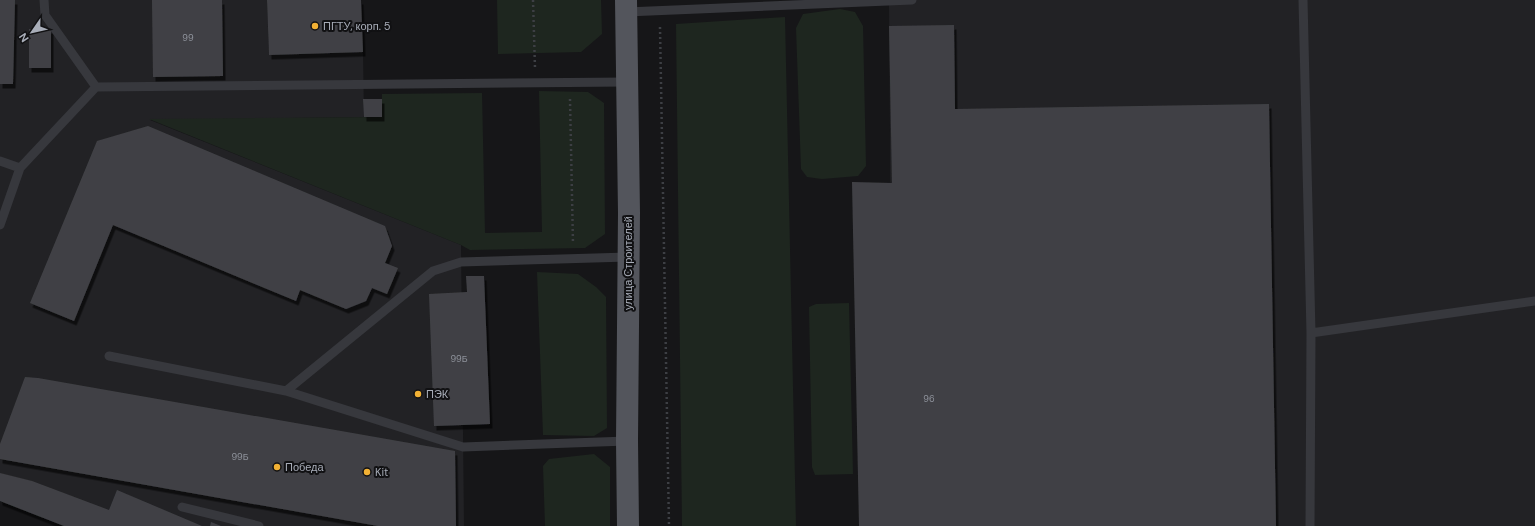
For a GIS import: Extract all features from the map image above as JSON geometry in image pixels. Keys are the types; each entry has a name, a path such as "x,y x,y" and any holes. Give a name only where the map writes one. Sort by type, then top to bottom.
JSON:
{"main road":[{"name":"улица Строителей","path":"626,6 628,257 626,441 628,526"}],"lane":[{"path":"44,0 44,16 96,87"},
{"path":"626,6 660,11 912,0"},
{"path":"1303,0 1311,333 1310,526"},
{"path":"0,225 20,168 96,87 627,82"},
{"path":"0,161 20,168"},
{"path":"286,391 433,271 461,262 628,257"},
{"path":"1311,333 1535,301"},
{"path":"109,356 286,391 463,447 626,441"},
{"path":"182,507 259,526"}],"path":[{"path":"533,0 535,83"},
{"path":"660,11 669,526"},
{"path":"570,82 573,259"}],"shaded area":[{"path":"0,0 267,0 269,55 363,52 364,117 150,120 461,245 464,526 151,526 0,499"},
{"path":"497,0 601,0 602,34 581,52 498,54"},
{"path":"889,0 1535,0 1535,526 893,526"},
{"path":"840,9 855,12 863,26 866,166 858,176 822,179 807,177 801,169 796,28 803,14"},
{"path":"785,17 796,526 682,526 676,24"},
{"path":"539,91 588,92 604,103 605,234 585,248 470,250 461,245 149,119 382,117 382,94 482,93 485,233 542,232"},
{"path":"537,272 578,274 596,287 606,297 607,428 594,436 543,435"},
{"path":"849,303 853,474 815,475 812,467 809,307 816,304"},
{"path":"594,454 610,467 610,526 545,526 543,466 549,459"}],"building":[{"path":"0,0 15,0 13,84 0,84"},
{"path":"152,0 222,0 223,76 153,77"},
{"name":"ПГТУ, корп. 5","path":"267,0 361,0 363,52 269,55"},
{"path":"954,25 955,109 1269,104 1276,526 859,526 852,182 892,183 889,26"},
{"path":"29,29 51,29 51,68 29,68"},
{"path":"363,99 382,99 382,117 364,117"},
{"path":"148,126 385,226 392,246 385,263 398,268 387,294 372,288 366,301 346,309 300,290 296,301 113,225 74,321 30,303 97,141"},
{"path":"466,276 484,276 490,424 434,426 429,294 467,292"},
{"path":"25,377 38,378 455,451 456,526 378,526 0,459 0,444"},
{"path":"0,473 32,481 109,510 117,490 202,526 64,526 0,501"},
{"path":"211,522 221,526 210,526"}],"place":[{"name":"ПГТУ, корп. 5","path":"315,26"},
{"name":"ПЭК","path":"418,394"},
{"name":"Победа","path":"277,467"},
{"name":"Kit","path":"367,472"}]}
